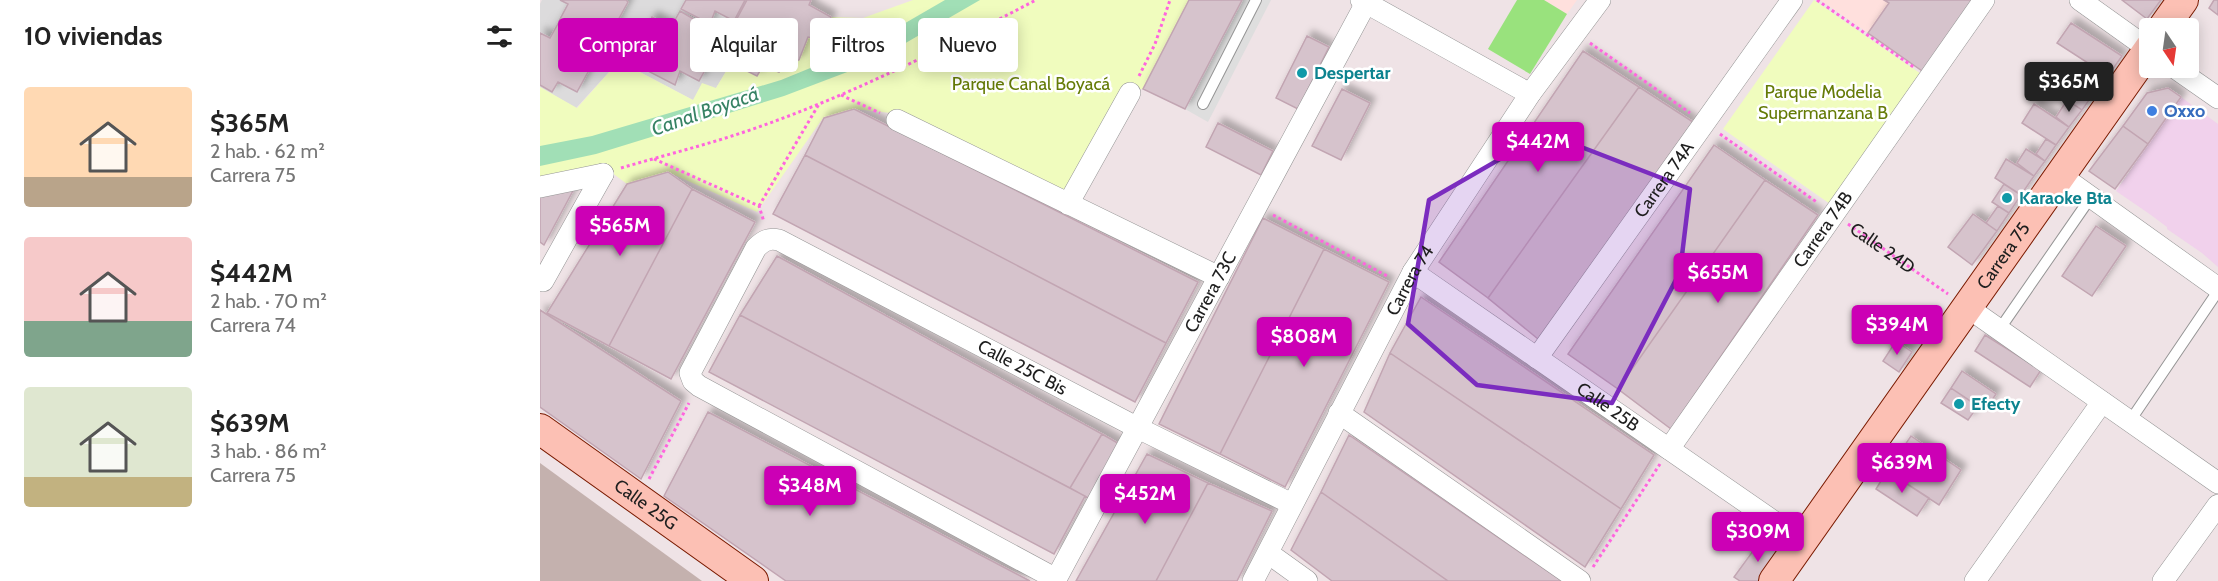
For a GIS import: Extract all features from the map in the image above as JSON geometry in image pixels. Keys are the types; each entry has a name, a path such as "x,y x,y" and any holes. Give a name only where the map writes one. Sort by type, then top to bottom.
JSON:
{"street":[{"name":"Carrera 74","path":"1253,581 1410,279 1530,94 1600,0"},
{"name":"Carrera 74A","path":"1537,358 1792,0"},
{"name":"Carrera 74B","path":"1670,449 1984,0"},
{"path":"2080,0 2139,42"},
{"path":"2170,18 2183,0"},
{"path":"1364,1 1530,94"},
{"name":"Carrera 73C","path":"1056,580 1364,1"},
{"name":"Carrera 75","path":"1774,581 2139,63"},
{"path":"2189,78 2218,99"},
{"path":"1068,204 1130,93"},
{"path":"897,120 1219,277"},
{"path":"540,187 603,174"},
{"path":"543,281 603,174"},
{"path":"2060,175 2218,290"},
{"name":"Calle 25C Bis","path":"699,386 693,381 690,373 756,248 770,238 779,240 1138,428 1292,504"},
{"name":"Calle 25B","path":"1410,279 1537,358 1802,541"},
{"path":"1967,307 2218,483"},
{"path":"699,386 1056,580"},
{"path":"1975,581 2102,402"},
{"path":"1340,413 1585,576"},
{"name":"Calle 25G","path":"540,429 753,581"},
{"path":"2163,581 2218,506"},
{"path":"1268,553 1307,581"}],"lane":[{"path":"1203,104 1257,0"},
{"path":"1999,330 2091,197"},
{"path":"2130,422 2218,290"}],"path":[{"path":"603,174 754,129 820,103 940,50 1036,0"},
{"path":"1130,93 1155,44 1170,0"},
{"path":"1817,0 1917,70"},
{"name":"Calle 24D","path":"1576,33 1967,307"},
{"path":"841,94 897,120"},
{"path":"653,159 759,206 820,103"},
{"path":"1256,207 1410,279"},
{"path":"638,499 699,386"},
{"path":"1585,576 1670,449"}],"highlighted area":[{"path":"1545,133 1690,189 1680,272 1612,403 1477,385 1408,324 1429,200"}],"shaded area":[{"path":"542,0 747,0 737,18 690,18 690,72 726,72 716,88 693,100 640,72 678,72 678,18 558,18 558,72 609,72 576,108 540,87 540,4"},
{"path":"1242,0 1271,0 1208,122 1185,109"},
{"path":"1544,0 1577,0 1567,14"},
{"path":"1820,0 1884,0 1889,3 1868,33"},
{"path":"2181,97 2218,124 2218,267 2116,191"},
{"path":"540,463 702,581 540,581"}],"green space":[{"name":"Parque Canal Boyacá","path":"913,0 1189,0 1143,89 1125,89 1066,193 900,114 854,109 823,118 757,212 668,172 627,184 603,166 540,179 540,87 577,108 609,72 640,72 693,100 702,83 716,88 726,72 748,72 756,76 759,72 798,72 798,60 808,37 810,37 810,72 906,72 906,18 863,18"},
{"path":"1517,0 1544,0 1567,14 1530,74 1488,49"},
{"name":"Parque Modelia Supermanzana B","path":"1814,0 1924,76 1833,206 1723,129"}],"water":[{"path":"945,0 980,0 949,18 918,18 918,36 906,43 906,23"},
{"name":"Canal Boyacá","path":"810,68 810,72 847,72 784,96 596,154 540,166 540,146 592,136 781,80"}],"building":[{"path":"560,0 626,0 628,2 619,18 561,18 568,4"},
{"path":"686,0 745,0 736,18 728,18 715,11 712,18 698,18 681,9"},
{"path":"747,0 811,0 809,5 831,17 810,18 810,37 808,37 798,60 798,18 737,18"},
{"path":"1189,0 1242,0 1185,109 1143,89"},
{"path":"1884,0 1977,0 1925,73 1868,33 1889,3"},
{"path":"2122,0 2161,0 2146,18"},
{"path":"2214,0 2218,0 2218,15 2209,8"},
{"path":"680,11 692,18 690,18 690,72 704,72 699,81 680,71 675,85 650,72 678,72 678,18 676,18"},
{"path":"2071,23 2122,56 2108,76 2057,43"},
{"path":"558,24 558,72 588,72 577,92 558,82 552,92 540,85 540,33 550,38"},
{"name":"Despertar","path":"1307,36 1329,47 1298,109 1276,98"},
{"path":"1583,51 1639,87 1488,298 1439,262"},
{"path":"2077,85 2092,96 2082,110 2067,100"},
{"path":"1639,87 1693,122 1538,339 1488,298"},
{"name":"Oxxo","path":"2168,88 2181,97 2148,144 2123,126 2147,93"},
{"path":"1342,89 1370,103 1341,160 1312,146"},
{"path":"2067,100 2082,110 2069,127 2056,117"},
{"path":"2034,104 2069,127 2056,145 2022,123"},
{"path":"854,109 1198,282 1166,343 805,155 824,118"},
{"path":"1218,123 1273,151 1261,175 1206,147"},
{"path":"2123,126 2148,144 2115,189 2089,171"},
{"path":"2046,139 2056,145 2045,161 2036,154"},
{"path":"1714,145 1765,180 1618,389 1568,354"},
{"path":"2026,149 2045,161 2034,176 2017,163"},
{"path":"805,155 1166,343 1135,402 773,214"},
{"path":"2006,159 2034,176 2021,195 1995,178"},
{"path":"668,172 692,189 609,346 547,313 627,184"},
{"path":"1765,180 1818,215 1671,429 1618,389"},
{"name":"Karaoke Bta","path":"2004,184 2021,195 2009,213 1992,202"},
{"path":"575,187 544,245 540,242 540,195"},
{"path":"692,189 755,222 671,379 609,346"},
{"path":"1998,206 2009,213 1997,231 1986,223"},
{"path":"1973,214 1997,231 1972,265 1948,247"},
{"path":"1263,218 1324,249 1220,454 1159,424"},
{"path":"2096,226 2126,246 2092,296 2062,276"},
{"path":"1324,249 1389,282 1285,487 1220,454"},
{"path":"777,256 1102,434 1070,488 740,315"},
{"path":"1421,297 1654,455 1621,509 1390,353"},
{"path":"540,310 681,401 641,479 540,407"},
{"path":"740,315 1085,496 1054,554 709,372"},
{"path":"1919,317 1931,325 1921,340 1909,332"},
{"path":"1985,335 2041,370 2030,387 1975,351"},
{"path":"1896,341 1912,352 1899,372 1883,361"},
{"path":"1390,353 1621,509 1585,567 1364,412"},
{"path":"1962,371 1996,394 1985,411 1951,388"},
{"name":"Efecty","path":"1951,388 1978,406 1968,420 1941,403"},
{"path":"708,412 1030,581 786,581 664,496"},
{"path":"1102,434 1121,445 1090,499 1070,488"},
{"path":"1349,435 1562,581 1448,581 1321,492"},
{"path":"1911,436 1961,470 1939,505 1887,471"},
{"path":"1147,454 1208,483 1156,581 1076,581"},
{"path":"1887,471 1929,498 1917,516 1876,489"},
{"path":"1208,483 1272,511 1237,581 1156,581"},
{"path":"1321,492 1448,581 1332,581 1291,550"},
{"path":"1761,540 1780,553 1759,581 1740,581 1734,577"}],"place":[{"name":"Despertar","path":"1302,73"},
{"name":"Oxxo","path":"2152,111"},
{"name":"Karaoke Bta","path":"2007,198"},
{"name":"Efecty","path":"1959,404"}]}
